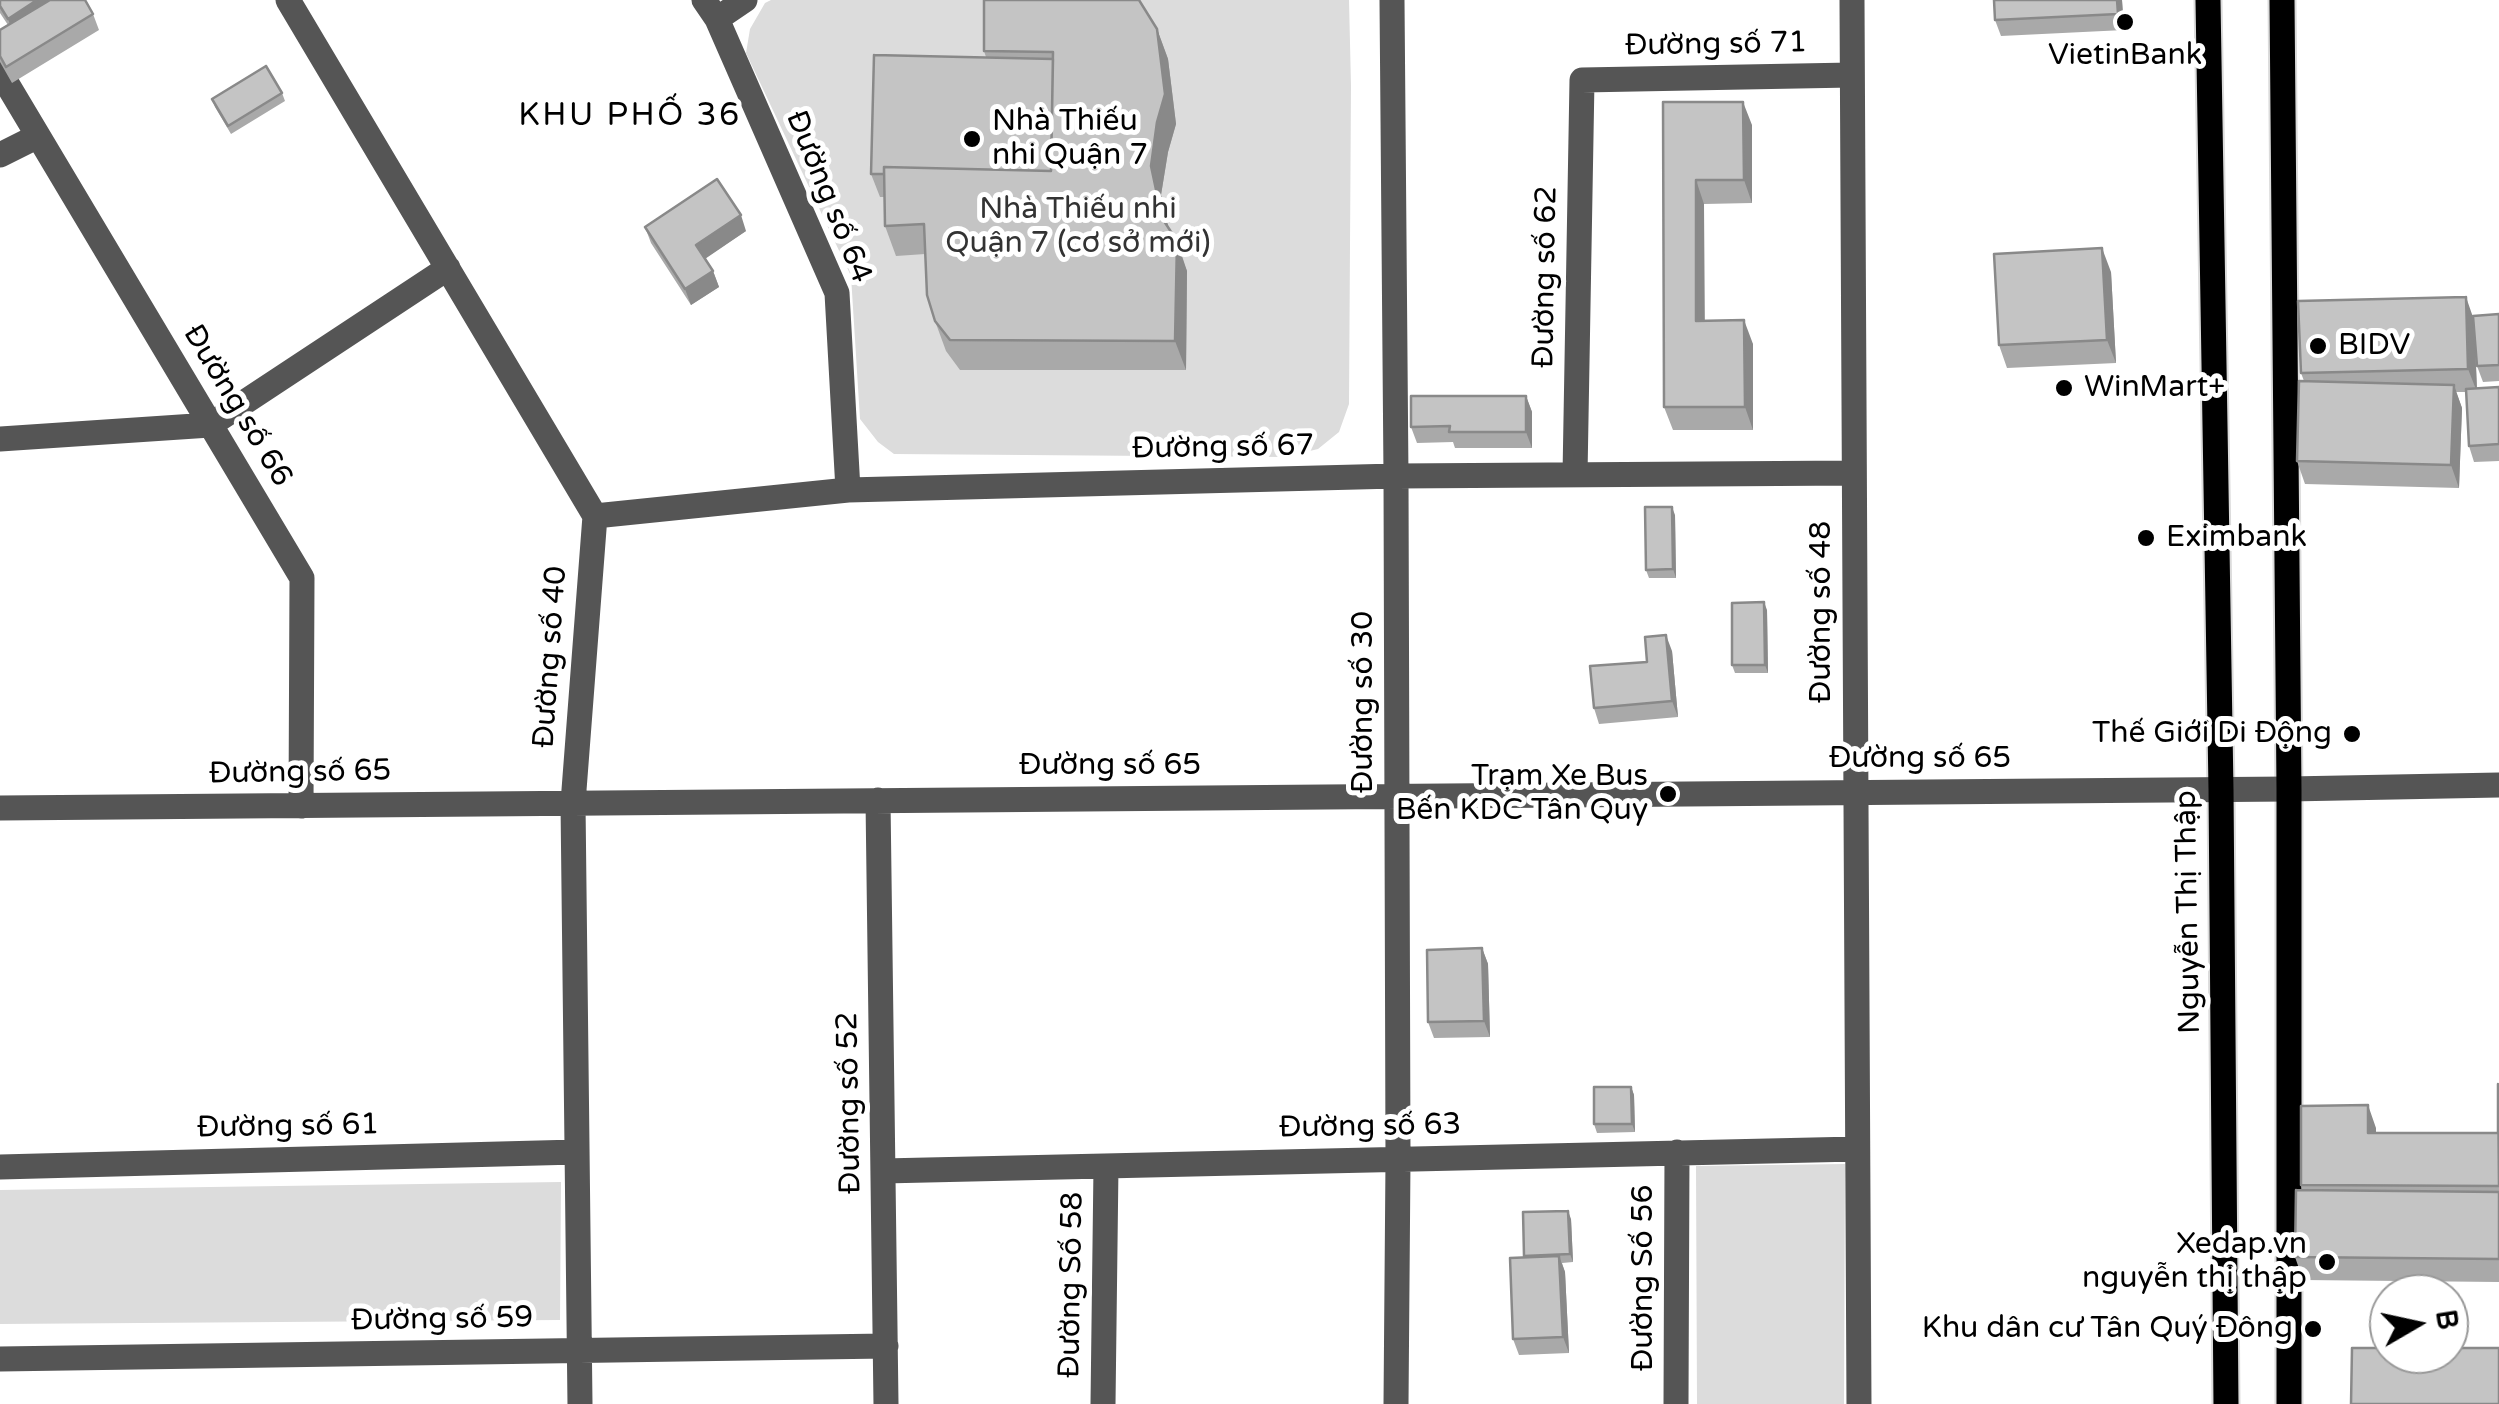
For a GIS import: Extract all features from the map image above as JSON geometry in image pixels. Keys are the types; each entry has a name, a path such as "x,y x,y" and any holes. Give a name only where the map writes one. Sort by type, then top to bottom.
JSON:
{"main road":[{"name":"Nguyễn Thị Thập","path":"2208,0 2226,1404"},
{"path":"2282,0 2290,789 2289,1404"}],"street":[{"path":"288,0 595,516"},
{"path":"710,10 745,0"},
{"name":"Đường số 30","path":"1392,0 1396,1404"},
{"name":"Đường số 48","path":"1852,0 1859,1404"},
{"name":"Đường số 64","path":"710,10 837,293 848,490"},
{"name":"Đường số 66","path":"0,72 302,578 301,806"},
{"name":"Đường số 71","path":"1582,80 1852,75"},
{"name":"Đường số 62","path":"1575,475 1582,80"},
{"path":"0,156 38,136"},
{"path":"0,439 210,425 448,268"},
{"name":"Đường số 67","path":"595,516 848,490 1396,476 1854,473"},
{"name":"Đường số 40","path":"580,1404 573,803 595,516"},
{"name":"Đường số 65","path":"0,808 2499,785"},
{"name":"Đường số 52","path":"878,800 886,1404"},
{"name":"Đường số 63","path":"884,1171 1858,1149"},
{"name":"Đường số 61","path":"0,1167 577,1152"},
{"name":"Đường Số 56","path":"1676,1404 1677,1152"},
{"name":"Đường Số 58","path":"1103,1404 1106,1166"},
{"name":"Đường số 59","path":"0,1359 886,1346"}],"green space":[{"name":"Nhà Thiếu nhi Quận 7 (cơ sở mới)","path":"1349,0 1349,404 1339,432 1318,449 1285,457 894,454 878,442 860,419 851,276 746,53 750,29 765,3"},
{"path":"1845,1164 1844,1404 1697,1404 1696,1166"},
{"path":"561,1182 560,1320 0,1324 0,1190"}],"building":[{"path":"0,0 37,0 8,19"},
{"path":"50,0 85,0 93,14 6,67 0,56 0,30"},
{"path":"984,0 1139,0 1157,29 1165,94 1151,166 1162,218 1177,241 1175,341 950,340 935,321 927,295 924,224 885,226 884,167 1051,171 1053,52 984,51"},
{"path":"1994,0 2117,0 2118,14 1995,20"},
{"name":"Nhà Thiếu nhi Quận 7","path":"874,55 1053,59 1051,171 884,167 884,174 871,174"},
{"path":"266,66 282,93 228,126 212,99"},
{"path":"1663,102 1743,102 1744,180 1696,180 1696,321 1744,320 1745,407 1664,407"},
{"path":"717,179 741,215 696,245 713,271 685,289 645,227"},
{"path":"2102,248 2107,340 1999,345 1994,254"},
{"path":"2466,297 2468,369 2301,373 2298,301"},
{"path":"2499,314 2499,365 2477,366 2473,316"},
{"path":"2299,381 2454,385 2451,465 2297,461"},
{"path":"2499,387 2499,444 2469,446 2466,389"},
{"path":"1411,396 1526,396 1526,432 1449,432 1450,426 1411,427"},
{"path":"1645,507 1672,507 1673,569 1646,570"},
{"path":"1764,602 1765,665 1732,665 1732,603"},
{"path":"1666,635 1672,701 1594,708 1590,666 1647,662 1645,637"},
{"path":"1482,948 1484,1021 1428,1022 1427,950"},
{"path":"2498,1084 2499,1186 2301,1185 2301,1106 2368,1105 2368,1133 2498,1133"},
{"path":"1594,1087 1631,1087 1632,1124 1594,1124"},
{"path":"2296,1190 2499,1192 2499,1259 2295,1257"},
{"path":"1568,1211 1570,1254 1524,1256 1523,1212"},
{"path":"1559,1256 1563,1337 1513,1339 1510,1258"},
{"path":"2352,1348 2369,1348 2369,1374 2469,1374 2469,1348 2499,1348 2499,1404 2351,1404"}],"place":[{"name":"VietinBank","path":"2125,22"},
{"name":"Nhà Thiếu nhi Quận 7","path":"972,139"},
{"name":"BIDV","path":"2318,346"},
{"name":"WinMart+","path":"2064,388"},
{"name":"Eximbank","path":"2146,538"},
{"name":"Thế Giới Di Động","path":"2352,734"},
{"name":"Trạm Xe Bus Bến KDC Tân Quy","path":"1668,794"},
{"name":"Xedap.vn nguyễn thị thập","path":"2327,1262"},
{"name":"Khu dân cư Tân Quý Đông","path":"2313,1329"}],"district":[{"name":"KHU PHỐ 36","path":"630,117"}]}
